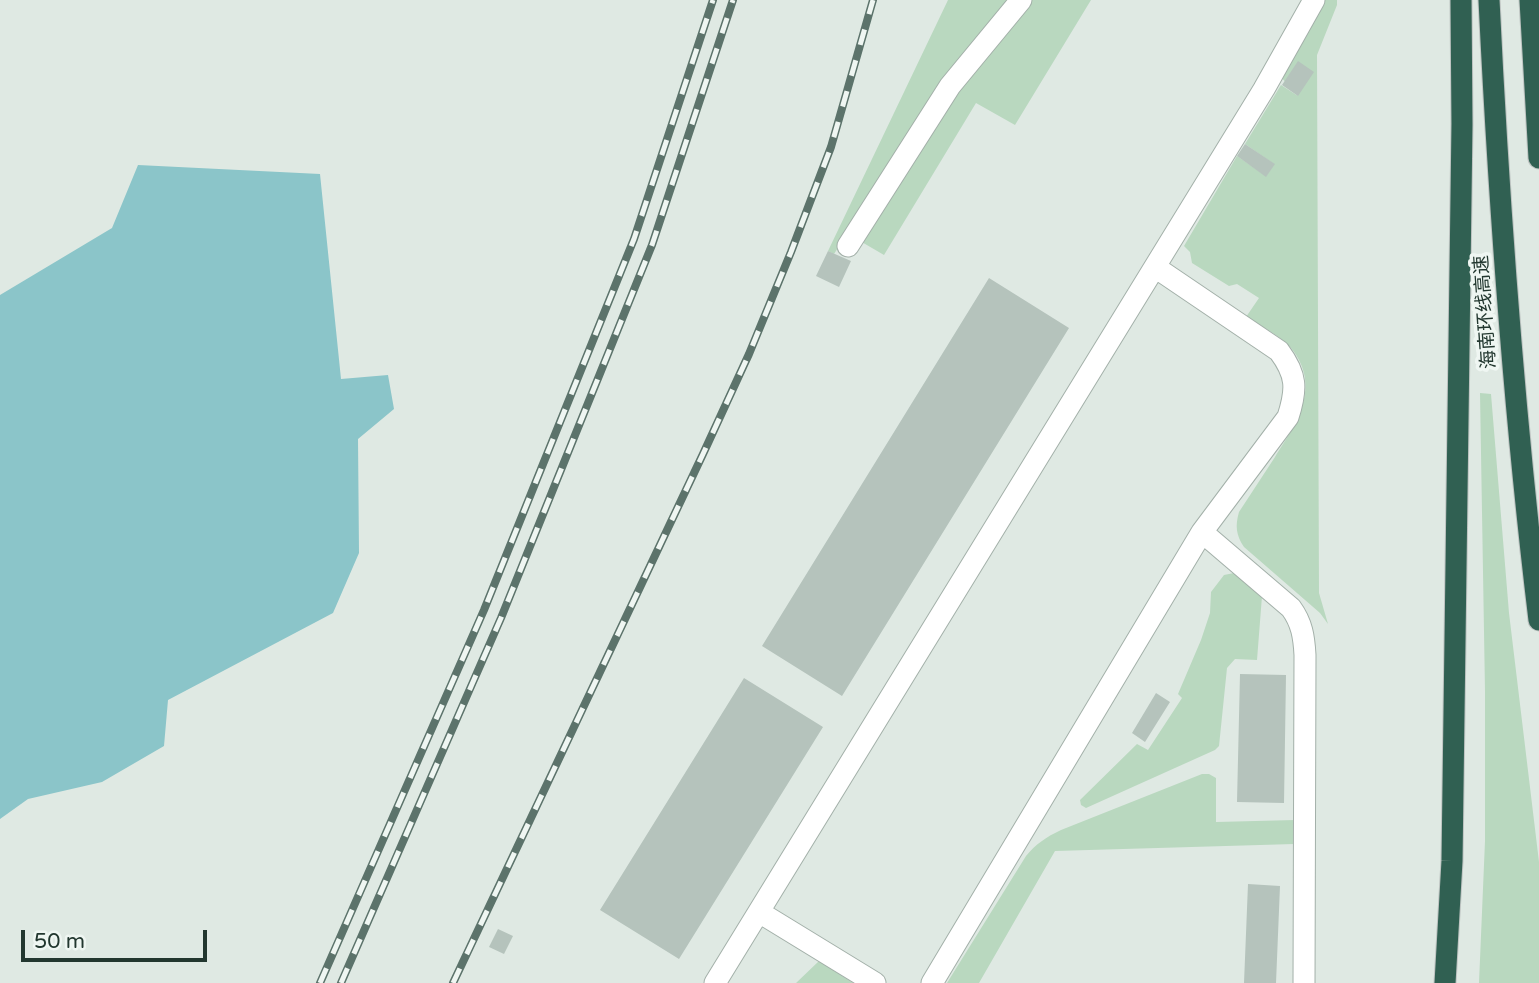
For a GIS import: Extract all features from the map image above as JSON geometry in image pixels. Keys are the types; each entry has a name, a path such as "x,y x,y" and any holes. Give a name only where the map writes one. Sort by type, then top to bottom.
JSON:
{"highway":[{"path":"1445,983 1452,861 1462,124 1461,0"},
{"name":"海南环线高速","path":"1489,0 1515,400 1539,620"},
{"path":"1530,0 1539,158"}],"lane":[{"path":"848,246 950,86 1021,0"},
{"path":"715,983 1264,89 1314,0"},
{"path":"932,983 1202,532 1288,417 1294,382 1289,365 1279,351 1155,267"},
{"path":"1202,532 1291,608 1303,630 1304,983"},
{"path":"759,912 875,983"}],"green space":[{"path":"948,0 1012,0 943,83 834,254 828,251"},
{"path":"1028,0 1091,0 1015,125 976,103 884,255 860,241 957,88"},
{"path":"1322,0 1337,0 1317,55 1319,593 1328,624 1320,613 1244,547 1237,530 1239,512 1298,418 1305,390 1305,376 1300,362 1282,339 1246,317 1259,298 1237,284 1229,286 1192,263 1190,252 1184,246 1237,156 1266,176 1274,164 1245,144 1281,85 1298,96 1280,76"},
{"path":"1480,393 1491,394 1509,613 1539,862 1539,983 1479,983 1485,841"},
{"path":"1234,573 1243,576 1262,596 1257,660 1235,659 1227,668 1219,746 1086,808 1081,805 1080,800 1137,744 1148,750 1182,698 1178,694 1210,613 1211,592 1224,575"},
{"path":"1202,774 1216,778 1216,822 1295,820 1294,844 1055,851 979,983 947,983 1026,856 1038,844 1061,830"},
{"path":"819,961 853,983 796,983"}],"water":[{"path":"138,165 320,174 341,379 388,375 394,409 358,439 359,553 333,613 168,700 164,746 102,782 28,799 0,819 0,295 112,228"}],"building":[{"path":"1298,61 1314,72 1298,96 1282,85"},
{"path":"1245,144 1275,164 1266,177 1237,156"},
{"path":"828,251 851,261 839,287 816,276"},
{"path":"989,278 1069,328 842,696 762,646"},
{"path":"1240,674 1286,675 1284,803 1237,802"},
{"path":"744,678 823,727 679,959 600,910"},
{"path":"1156,693 1170,702 1145,742 1132,733"},
{"path":"1248,884 1280,886 1276,983 1244,983"},
{"path":"498,929 513,936 504,954 489,947"}],"railway":[{"path":"320,983 484,610 634,239 713,0"},
{"path":"341,983 501,618 652,245 733,0"},
{"path":"453,983 749,354 831,147 873,0"}]}
